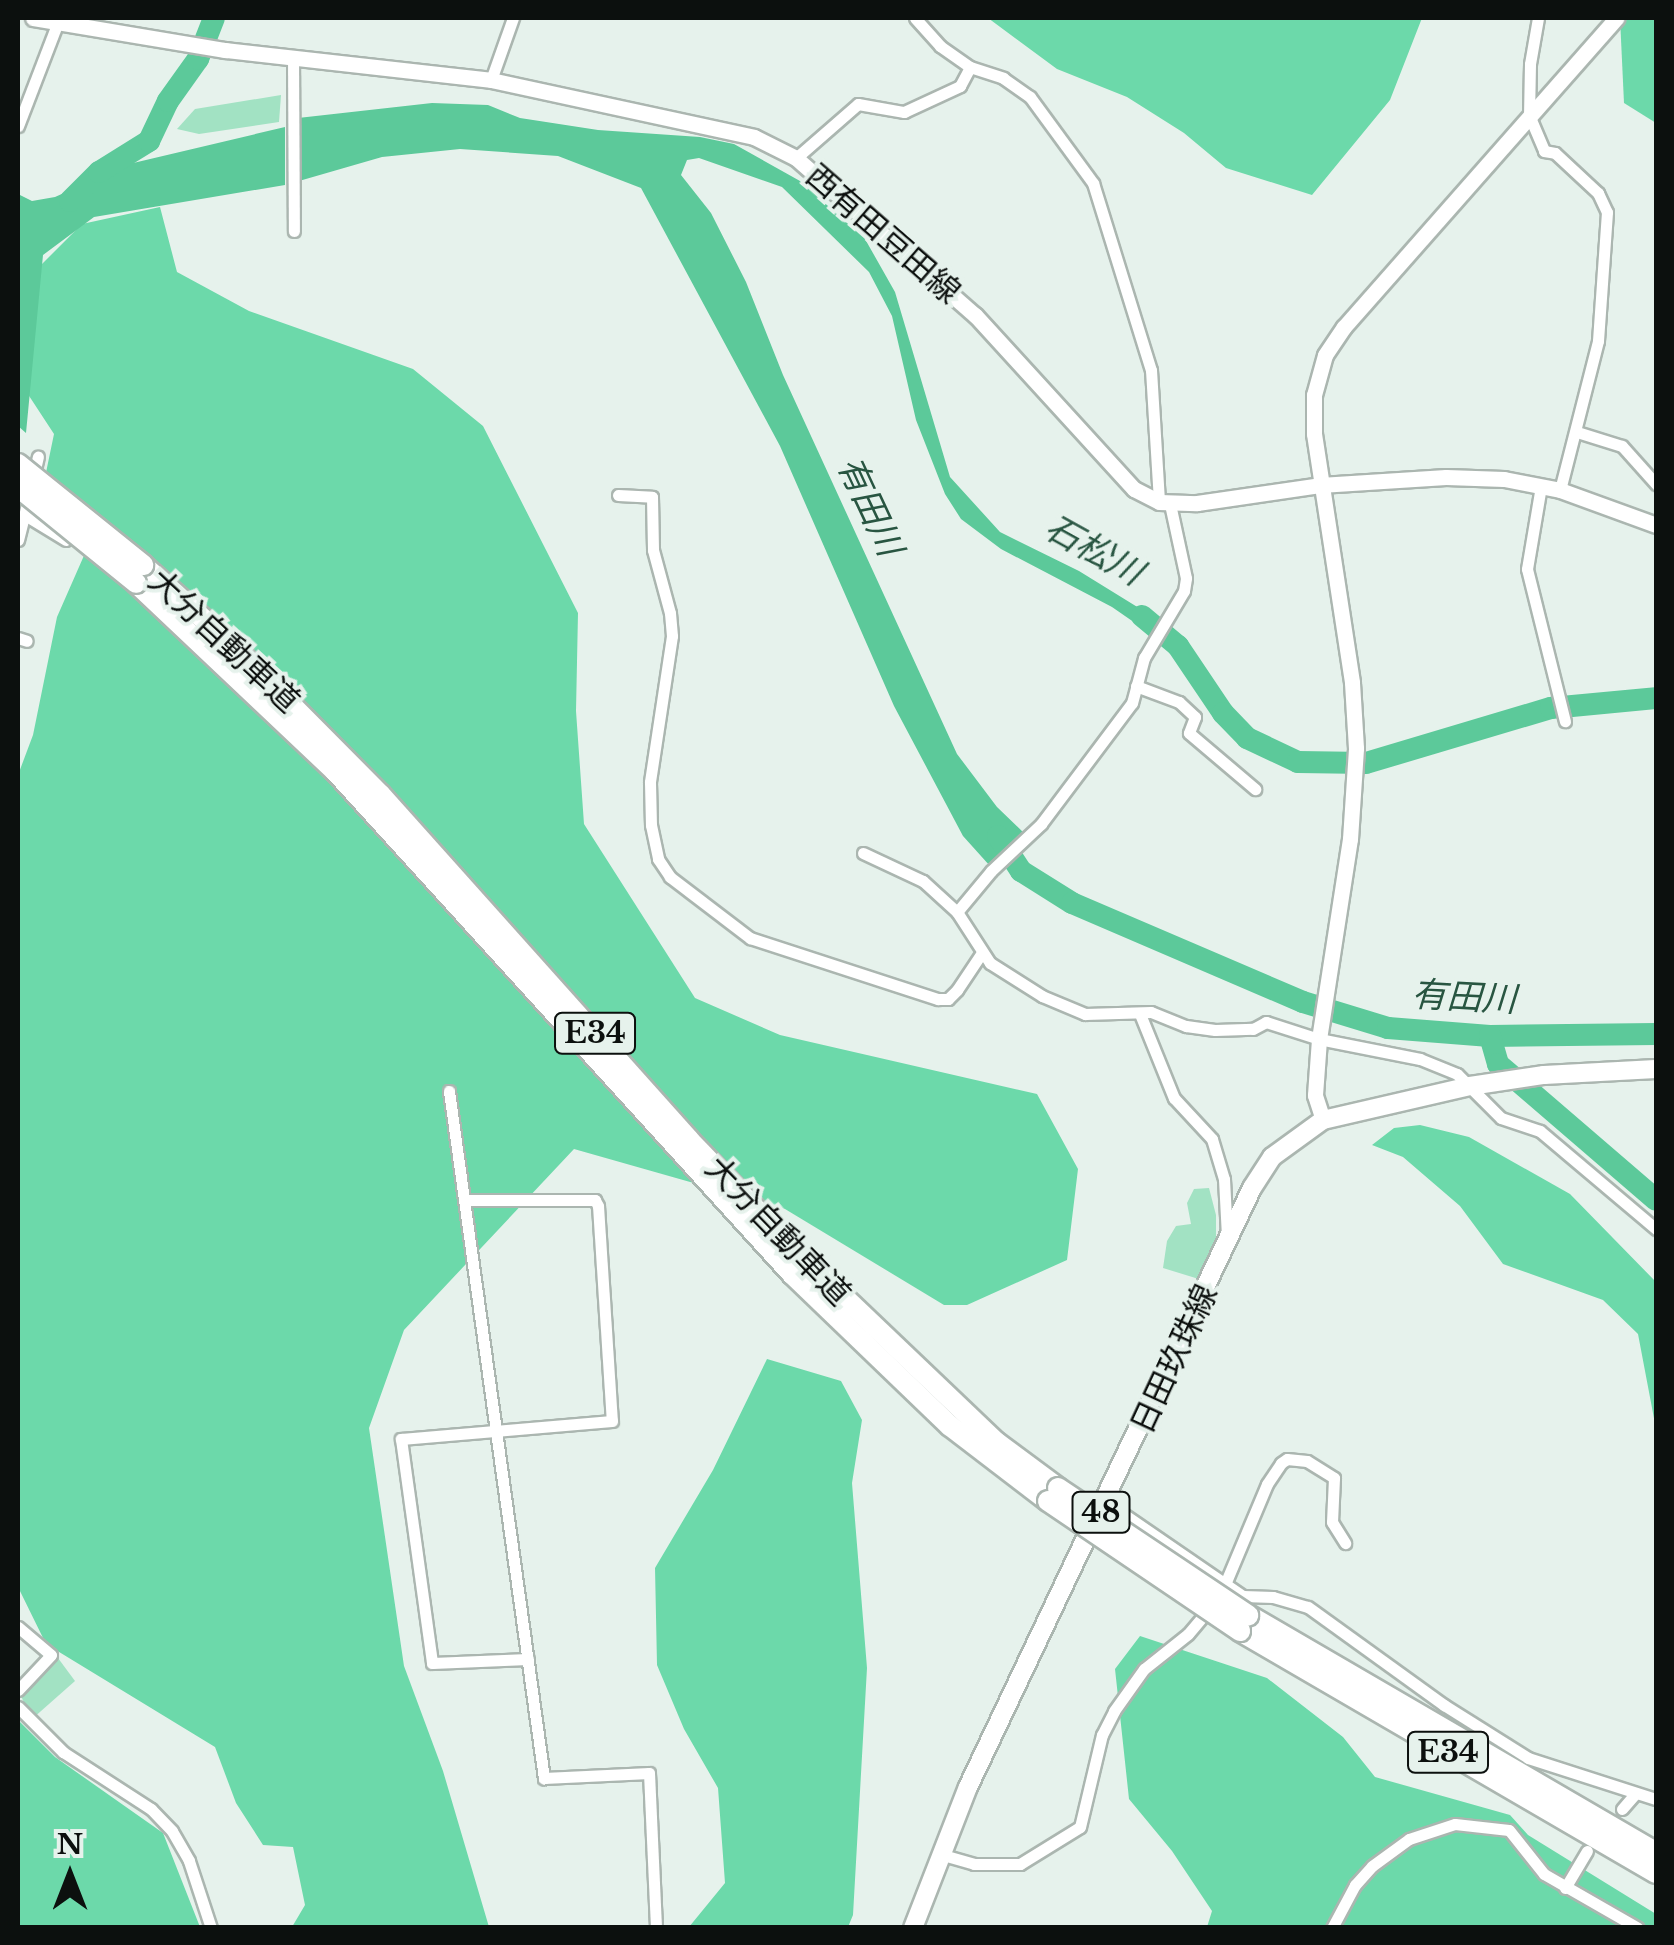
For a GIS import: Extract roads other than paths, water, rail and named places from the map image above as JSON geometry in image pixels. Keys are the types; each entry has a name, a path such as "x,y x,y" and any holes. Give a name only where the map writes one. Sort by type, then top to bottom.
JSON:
{"highway":[{"name":"大分自動車道","path":"28,460 139,574"},
{"name":"大分自動車道","path":"18,487 227,640 382,795 690,1140 807,1262 1053,1495 1244,1623 1656,1873"},
{"name":"大分自動車道","path":"1244,1623 1656,1852"}],"main road":[{"name":"西有田豆田線","path":"33,18 225,50 491,80 716,126 796,158 975,314 1126,480 1164,503"},
{"path":"1322,1120 1316,1095 1320,1040 1356,748 1352,682 1320,485 1314,394 1326,355 1344,327 1616,18"},
{"path":"1164,503 1320,485 1446,477 1560,490 1656,525"},
{"name":"日田玖珠線","path":"912,1928 968,1788 1252,1188 1272,1157 1322,1120 1470,1086 1656,1069"}],"street":[{"path":"491,80 512,18"},
{"path":"915,18 940,46 970,67 1003,78 1030,97 1093,183 1151,370 1164,503 1186,578 1184,591 1151,642 1132,703 1041,824 990,871 957,912"},
{"path":"1538,18 1530,64 1530,114 1544,151 1556,153 1598,193 1607,212 1598,341 1560,490"},
{"path":"18,126 63,21"},
{"path":"293,57 294,231"},
{"path":"796,158 858,104 904,112 960,86 970,67"},
{"path":"1577,432 1622,446 1656,484"},
{"path":"18,540 25,516 28,460"},
{"path":"1541,486 1527,569 1565,722"},
{"path":"618,495 652,497 653,550 670,614 672,636 650,782 654,842 658,860 670,877 750,938 938,999 948,999 958,990 981,954"},
{"path":"25,516 66,540"},
{"path":"1136,686 1178,702 1195,718 1189,733 1255,789"},
{"path":"863,853 912,873 957,912 981,954 1042,996 1086,1014 1152,1012 1186,1026 1216,1030 1253,1029 1266,1022 1320,1040 1420,1060 1457,1074 1501,1118 1540,1131 1656,1229"},
{"path":"1140,1014 1174,1098 1212,1139 1224,1179 1227,1244"},
{"path":"449,1091 544,1778 649,1773 656,1928"},
{"path":"465,1200 577,1199 595,1200 598,1206 612,1422 401,1440 432,1663 528,1659"},
{"path":"943,1855 974,1864 1020,1864 1080,1826 1102,1735 1114,1711 1144,1669 1188,1634 1225,1584 1267,1484 1287,1458 1307,1461 1334,1478 1332,1522 1345,1543"},
{"path":"1106,1502 1243,1596 1273,1597 1308,1607 1444,1705 1528,1758 1656,1798"},
{"path":"18,1628 51,1656 18,1690"},
{"path":"18,1708 63,1752 151,1809 172,1831 189,1861 210,1928"},
{"path":"1622,1808 1636,1793"},
{"path":"1332,1928 1355,1885 1372,1866 1409,1839 1455,1824 1509,1830 1544,1874 1638,1928"},
{"path":"1565,1888 1587,1852"}],"waterway":[{"path":"70,201 99,172 149,141 168,101 198,59 214,18"},
{"name":"石松川","path":"1142,616 1178,646 1223,713 1247,738 1298,762 1366,763 1551,708 1656,698"},
{"name":"有田川","path":"998,836 1021,871 1072,903 1303,1002 1388,1028 1490,1036 1656,1034"},
{"path":"1490,1036 1498,1064 1656,1200"}]}
